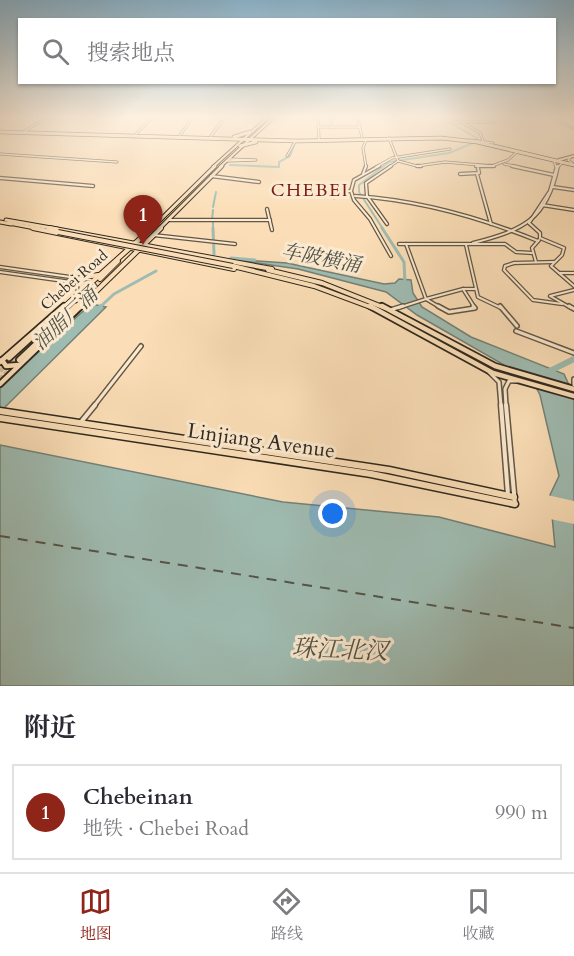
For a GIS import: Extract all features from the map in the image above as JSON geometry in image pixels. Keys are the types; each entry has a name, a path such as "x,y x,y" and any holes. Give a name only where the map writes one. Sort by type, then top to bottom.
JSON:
{"highway":[{"path":"503,149 574,164"},
{"path":"516,149 574,164"}],"main road":[{"name":"Chebei Road","path":"0,384 129,258 145,235 234,149"},
{"name":"Chebei Road","path":"137,247 152,237 236,149"},
{"path":"559,160 572,157"},
{"path":"216,165 222,165"},
{"path":"212,169 218,170"},
{"path":"3,223 60,231 299,279"},
{"path":"3,223 99,236 169,256 299,279"},
{"path":"3,223 129,250"},
{"path":"109,244 145,235 152,237 152,243 157,247"},
{"path":"92,241 99,236"},
{"path":"144,244 299,279 344,293 382,306 482,360 530,379 574,387"},
{"path":"118,246 122,250 120,256"},
{"path":"80,278 100,276 129,250 137,247"},
{"path":"129,258 140,254 156,253 163,248"},
{"name":"Chebei Road","path":"1,361 129,250"},
{"path":"169,256 176,251"},
{"path":"1,361 6,366 20,362 96,287 107,279"},
{"path":"87,286 96,287"},
{"path":"344,293 485,369 532,386 574,396"},
{"path":"377,309 376,306 382,306"},
{"path":"9,358 57,313"},
{"name":"Linjiang Avenue","path":"0,411 511,496"},
{"name":"Linjiang Avenue","path":"0,418 211,446"},
{"name":"Linjiang Avenue","path":"471,491 512,503"}],"street":[{"path":"287,156 291,149"},
{"path":"363,149 367,164 363,174"},
{"path":"392,149 398,161 417,166 449,162 478,168 502,164 555,173"},
{"path":"351,191 354,180 395,158 450,149"},
{"path":"502,164 518,152"},
{"path":"0,154 117,162"},
{"path":"572,157 568,160 574,164"},
{"path":"228,160 256,160 255,162 228,160"},
{"path":"387,224 367,196 368,182 398,161"},
{"path":"399,244 466,244 491,239 529,223 553,187 557,163 554,161"},
{"path":"555,173 558,165 564,163"},
{"path":"478,168 477,174 491,224"},
{"path":"460,174 477,174"},
{"path":"211,176 259,182"},
{"path":"0,178 93,186"},
{"path":"553,187 574,190"},
{"path":"330,191 334,197"},
{"path":"313,193 351,191"},
{"path":"351,191 355,196 354,200 370,219 391,256"},
{"path":"355,196 367,196 433,208 563,247 563,253 551,266 574,288"},
{"path":"541,205 574,210"},
{"path":"267,209 272,230"},
{"path":"168,220 270,220"},
{"path":"529,223 540,233 539,240 532,247 536,262"},
{"path":"152,237 235,244"},
{"path":"491,239 506,244 516,252 532,253"},
{"path":"471,243 506,244"},
{"path":"406,244 426,299 449,312 475,308 468,301 463,289"},
{"path":"466,244 478,297 500,306 517,326"},
{"path":"554,262 514,263 505,266 504,270 523,292 539,304 562,304"},
{"path":"0,270 93,280 96,287"},
{"path":"0,270 71,282 77,285 78,294"},
{"path":"557,273 574,273"},
{"path":"574,288 550,296 574,309"},
{"path":"390,310 463,289 476,289"},
{"path":"516,331 572,352 574,346"},
{"path":"80,423 141,346"},
{"path":"485,369 499,382 503,394 512,503"},
{"path":"574,379 574,387"},
{"path":"503,394 509,381 517,381"}],"water":[{"name":"珠江北汊","path":"230,259 287,263 384,284 395,283 399,279 411,280 413,293 422,307 471,337 564,374 574,396 574,686 0,686 0,445 283,502 439,517 555,547 550,495 559,476 540,395 530,376 511,369 417,315 386,292 298,269"},
{"path":"91,304 106,307 0,412 0,386"}],"pier":[{"path":"547,495 574,501 574,524 550,519"}],"waterway":[{"name":"车陂横涌","path":"230,165 279,167 279,162 290,156 293,149"},
{"path":"383,229 359,192 359,185 389,162 449,153 459,149"},
{"name":"车陂横涌","path":"213,207 216,192"},
{"name":"车陂横涌","path":"212,220 213,210"},
{"name":"车陂横涌","path":"213,221 213,228"},
{"name":"车陂横涌","path":"213,228 214,254"},
{"path":"382,228 404,262 405,283"},
{"name":"车陂横涌","path":"231,258 255,260"},
{"name":"油脂厂涌","path":"101,306 99,308 114,294 156,271"},
{"path":"548,372 574,359"}],"ferry route":[{"path":"0,536 574,628"}],"tunnel":[{"path":"69,308 100,279"},
{"path":"0,371 71,306"},
{"path":"0,379 19,360"}],"place":[{"name":"Chebeinan","path":"143,245"}],"district":[{"name":"CHEBEI","path":"310,190"}]}
